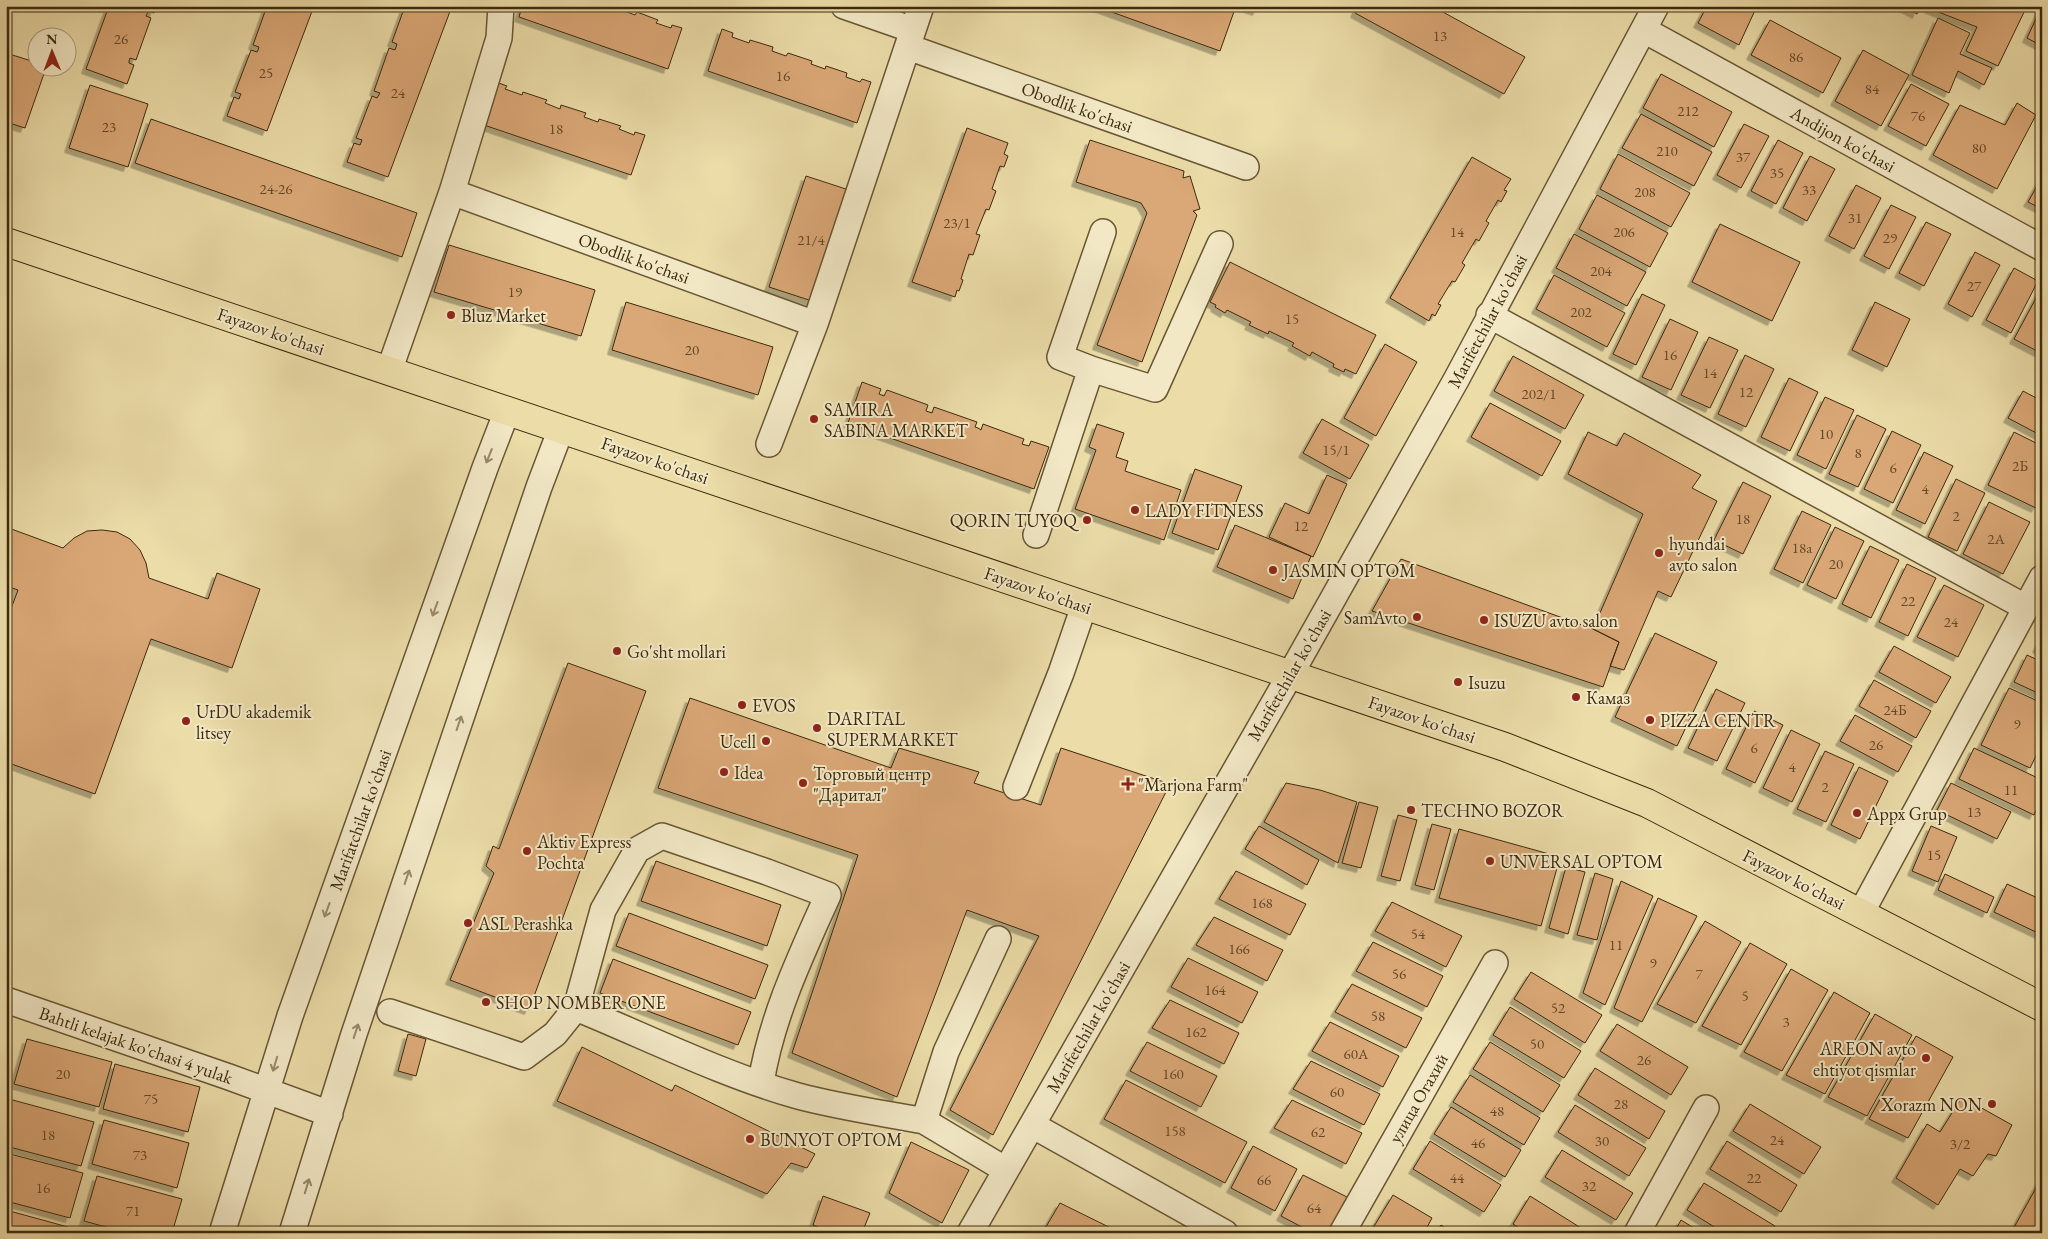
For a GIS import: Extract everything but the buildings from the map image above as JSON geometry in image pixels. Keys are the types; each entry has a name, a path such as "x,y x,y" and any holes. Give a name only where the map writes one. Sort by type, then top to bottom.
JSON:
{"main road":[{"name":"Fayazov ko'chasi","path":"6,242 1505,747 1647,803 2042,1007"}],"street":[{"path":"390,371 452,192 499,38 501,6"},
{"name":"Obodlik ko'chasi","path":"844,6 911,38 1246,167"},
{"path":"769,444 815,324 921,6"},
{"name":"Marifetchilar ko'chasi","path":"970,1233 1290,675 1456,380 1656,6"},
{"name":"Andijon ko'chasi","path":"1644,30 2042,248"},
{"name":"Obodlik ko'chasi","path":"452,192 815,324"},
{"path":"1103,232 1060,357 1155,389 1220,244"},
{"path":"1490,315 2025,607"},
{"path":"1036,535 1091,369"},
{"name":"Marifatchilar ko'chasi","path":"222,1233 290,1016 474,496 507,411"},
{"path":"292,1233 358,1024 532,506 561,429"},
{"path":"1861,913 2042,578"},
{"path":"1016,787 1061,673 1084,606"},
{"path":"390,1012 524,1057 555,1034 576,1008 603,910 637,850 662,836 828,895 795,967 764,1060 761,1083"},
{"path":"924,1121 946,1052 998,939"},
{"name":"улица Огахий","path":"1342,1233 1495,963"},
{"name":"Bahtli kelajak ko'chasi 4 yulak","path":"6,1000 267,1090 330,1114"},
{"path":"576,1008 722,1069 797,1095 924,1121 1006,1170"},
{"path":"1637,1233 1706,1108"},
{"path":"1032,1125 1224,1233"}],"place":[{"name":"Bluz Market","path":"451,315"},
{"name":"SAMIRA SABINA MARKET","path":"814,419"},
{"name":"LADY FITNESS","path":"1135,510"},
{"name":"QORIN TUYOQ","path":"1087,520"},
{"name":"hyundai avto salon","path":"1659,553"},
{"name":"JASMIN OPTOM","path":"1273,570"},
{"name":"SamAvto","path":"1417,617"},
{"name":"ISUZU avto salon","path":"1484,620"},
{"name":"Go'sht mollari","path":"617,651"},
{"name":"Isuzu","path":"1458,682"},
{"name":"Камаз","path":"1576,697"},
{"name":"EVOS","path":"742,705"},
{"name":"PIZZA CENTR","path":"1650,720"},
{"name":"UrDU akademik litsey","path":"186,721"},
{"name":"DARITAL SUPERMARKET","path":"817,728"},
{"name":"Ucell","path":"766,741"},
{"name":"Idea","path":"724,772"},
{"name":"Торговый центр \"Даритал\"","path":"803,783"},
{"name":"\"Marjona Farm\"","path":"1128,784"},
{"name":"TECHNO BOZOR","path":"1411,810"},
{"name":"Appx Grup","path":"1857,813"},
{"name":"Aktiv Express Pochta","path":"527,851"},
{"name":"UNVERSAL OPTOM","path":"1490,861"},
{"name":"ASL Perashka","path":"468,923"},
{"name":"SHOP NOMBER ONE","path":"486,1002"},
{"name":"AREON avto ehtiyot qismlar","path":"1926,1058"},
{"name":"Xorazm NON","path":"1992,1104"},
{"name":"BUNYOT OPTOM","path":"750,1139"}]}
